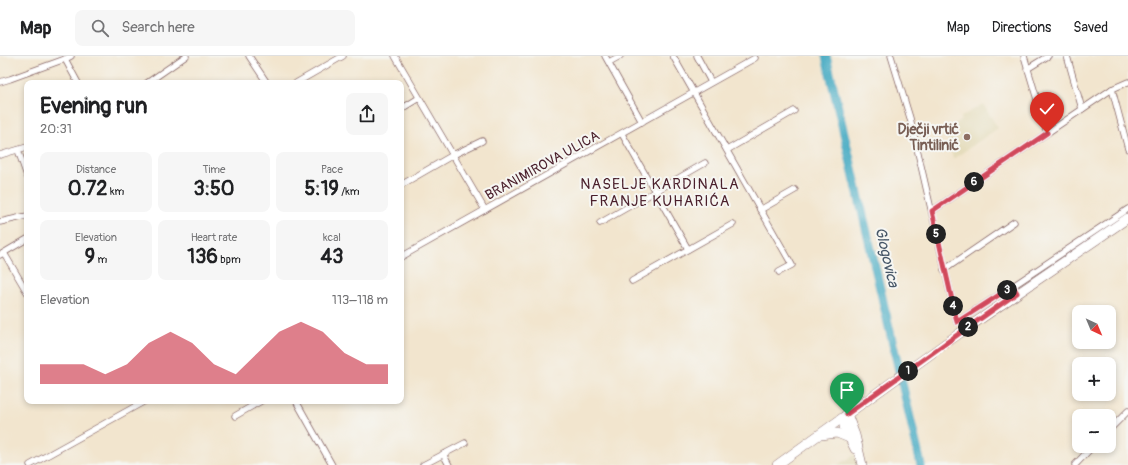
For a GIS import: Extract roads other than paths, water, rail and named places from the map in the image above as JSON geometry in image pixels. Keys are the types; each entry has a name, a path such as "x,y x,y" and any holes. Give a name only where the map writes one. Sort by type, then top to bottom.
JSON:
{"main road":[{"path":"777,465 910,369 1015,290 1128,218"},
{"path":"845,416 844,427 862,465"},
{"path":"845,416 855,435 858,455"},
{"path":"818,436 834,433 842,434 849,438"}],"street":[{"path":"0,82 71,56"},
{"path":"151,80 186,56"},
{"path":"249,56 265,80"},
{"path":"301,80 343,56"},
{"path":"395,56 484,210"},
{"path":"605,56 642,122"},
{"path":"609,62 620,56"},
{"path":"673,56 792,265 779,272"},
{"path":"697,56 711,82"},
{"path":"891,56 910,118 957,322 1015,290 1128,209"},
{"path":"1024,56 1047,133"},
{"path":"1027,69 1048,56"},
{"path":"1067,56 1082,109"},
{"name":"BRANIMIROVA ULICA","path":"404,255 755,58"},
{"path":"65,59 76,80"},
{"path":"932,211 1112,89 1128,82"},
{"path":"1112,89 1128,149"},
{"path":"404,106 419,98"},
{"path":"727,150 794,111"},
{"path":"622,134 688,249"},
{"path":"404,183 482,140"},
{"path":"0,155 24,148"},
{"path":"18,150 24,167"},
{"path":"600,223 705,164"},
{"path":"760,210 795,190"},
{"path":"0,222 24,217"},
{"path":"944,270 1014,222"},
{"path":"632,281 733,224"},
{"path":"24,241 2,254 24,287"},
{"path":"30,465 140,404"},
{"path":"235,416 256,404"},
{"path":"298,404 332,465"},
{"path":"1116,423 1128,411"},
{"path":"424,465 465,443"},
{"path":"1075,465 1086,453"},
{"path":"443,454 449,465"}],"waterway":[{"name":"Glogovica","path":"826,56 921,465"}],"place":[{"name":"Dječji vrtić Tintilinić","path":"967,137"}],"district":[{"name":"NASELJE KARDINALA FRANJE KUHARIĆA","path":"660,192"}]}
